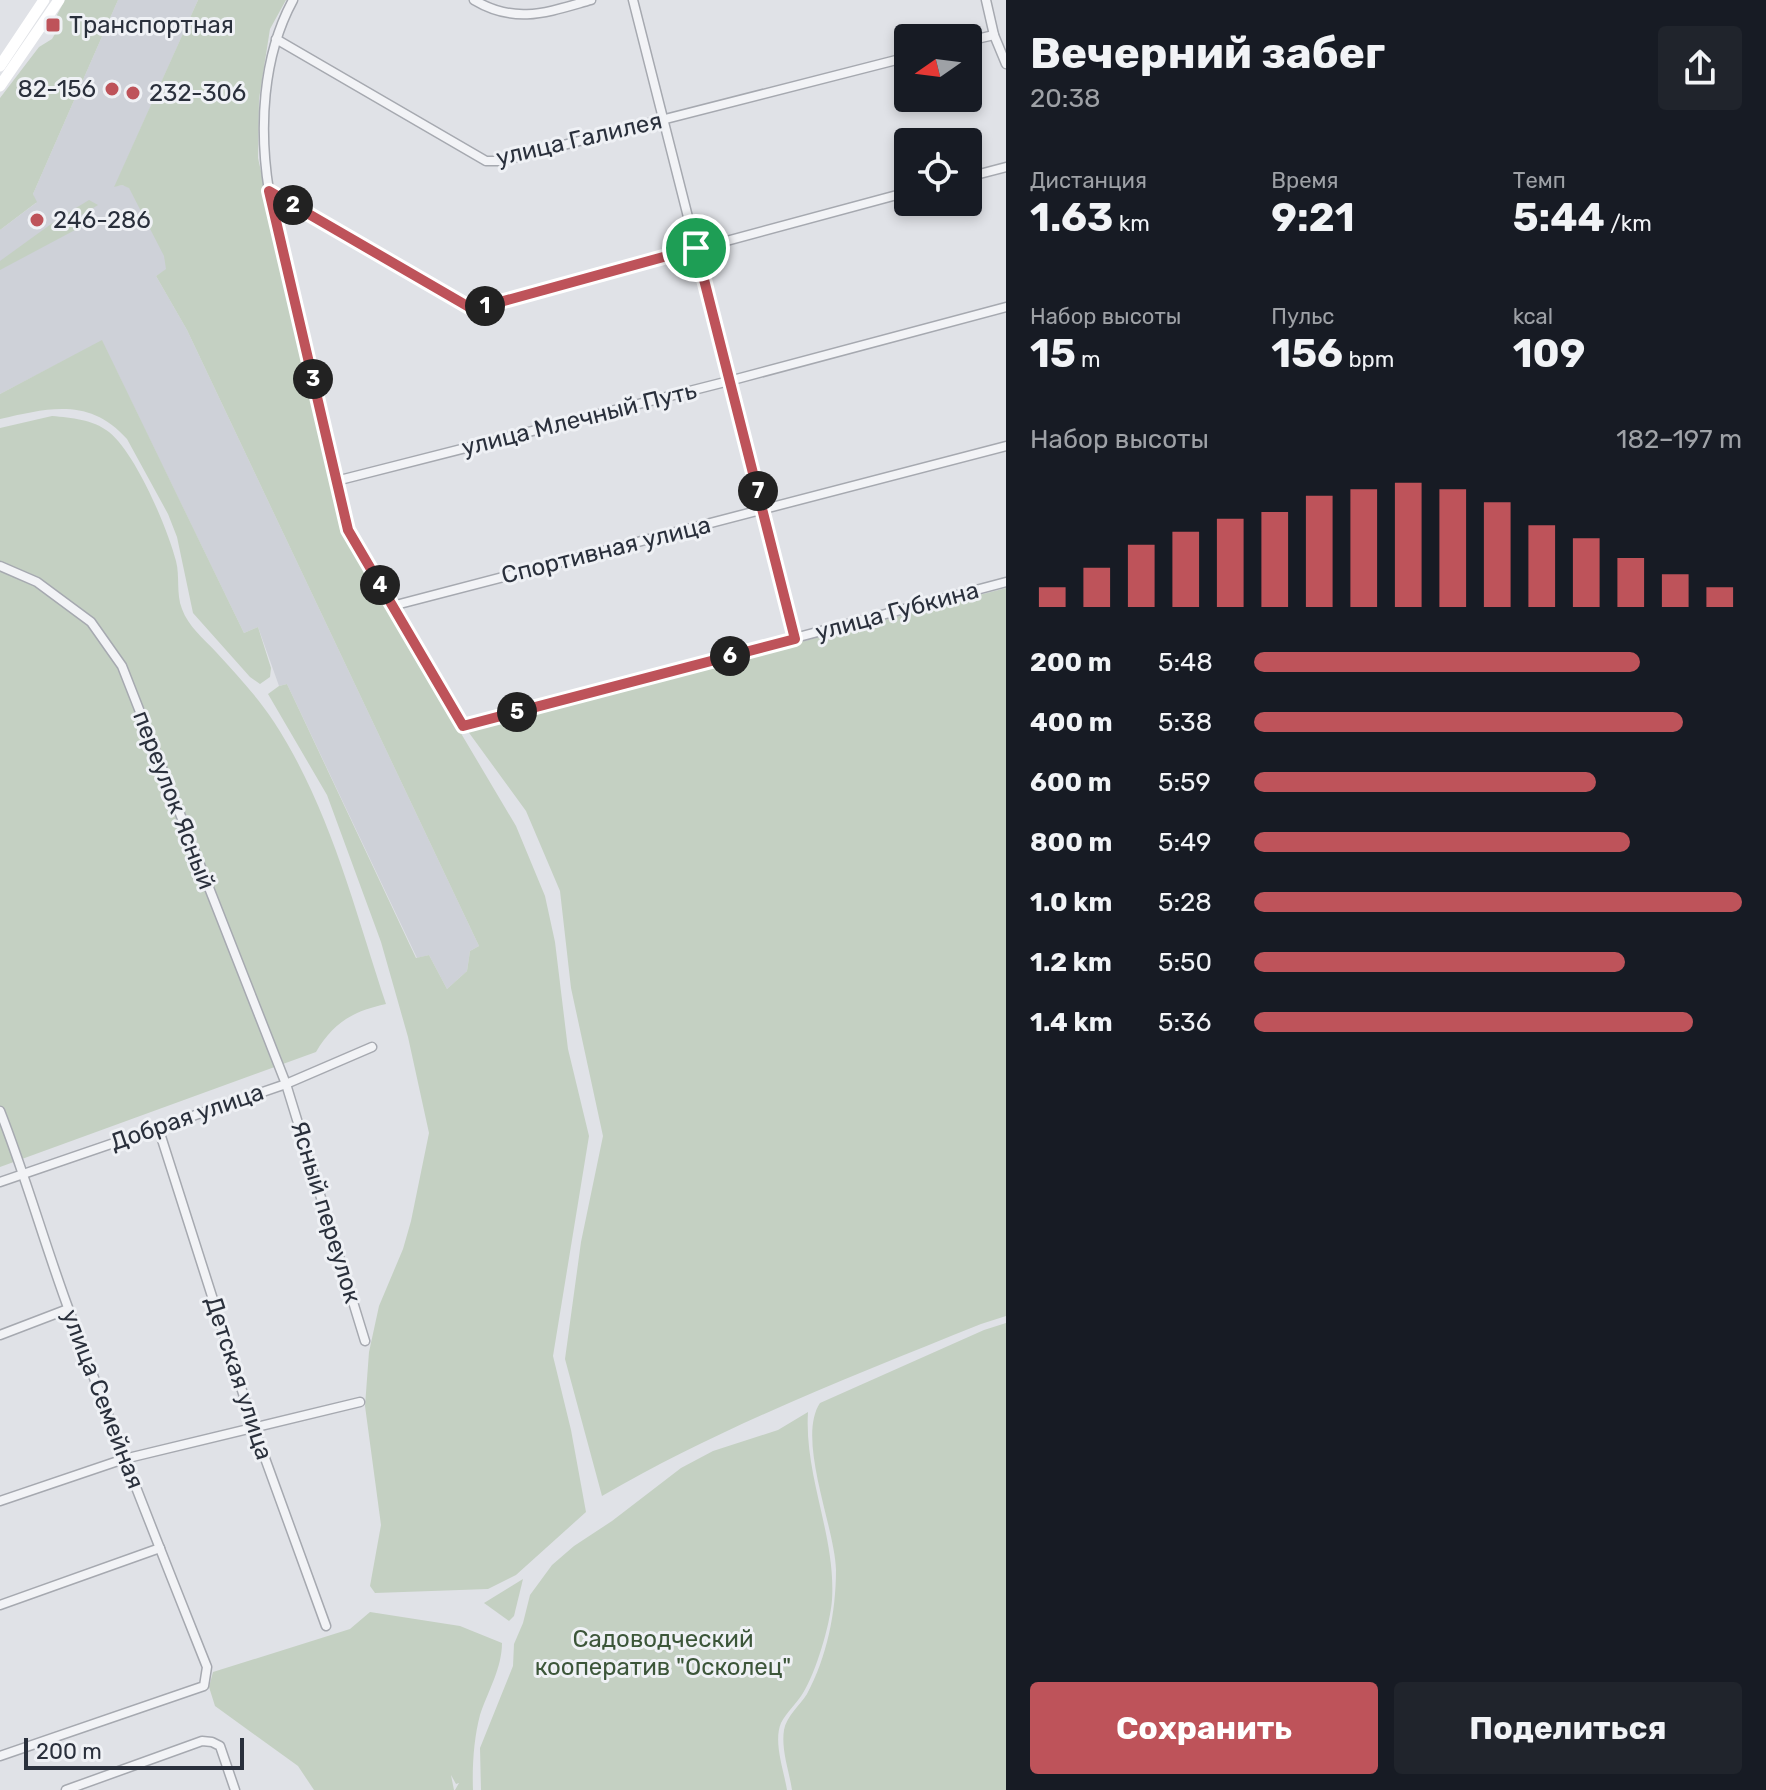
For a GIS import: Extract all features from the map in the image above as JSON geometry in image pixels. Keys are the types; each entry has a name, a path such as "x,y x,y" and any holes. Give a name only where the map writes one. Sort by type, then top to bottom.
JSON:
{"main road":[{"path":"0,66 44,0"},
{"path":"0,86 59,0"}],"street":[{"path":"293,0 276,39 265,100 264,159 269,191 348,530 392,606"},
{"path":"474,0 491,10 518,16 545,13 591,0"},
{"path":"633,0 795,639"},
{"path":"986,0 994,35 1006,64"},
{"path":"982,38 994,35"},
{"name":"улица Галилея","path":"276,39 486,161 501,161 894,61"},
{"path":"982,173 1006,167"},
{"path":"269,191 469,307 482,307 894,196"},
{"name":"улица Млечный Путь","path":"336,481 1006,307"},
{"name":"Спортивная улица","path":"392,606 1006,446"},
{"name":"переулок Ясный","path":"0,566 37,582 91,622 122,666 286,1084"},
{"name":"улица Губкина","path":"392,606 463,726 1006,582"},
{"name":"Добрая улица","path":"0,1182 286,1084 372,1047"},
{"name":"Ясный переулок","path":"286,1084 365,1341"},
{"name":"улица Семейная","path":"0,1111 24,1173 68,1309 207,1667 204,1686 0,1756"},
{"name":"Детская улица","path":"158,1127 254,1428 326,1626"},
{"path":"0,1335 68,1309"},
{"path":"0,1501 124,1459 360,1402"},
{"path":"0,1605 160,1548"},
{"path":"66,1790 202,1741 220,1746 235,1790"}],"shaded area":[{"path":"118,0 198,0 115,186 129,187 165,256 167,269 156,276 187,330 479,946 470,951 467,971 447,989 429,955 417,958 287,684 279,686 258,627 244,633 102,341 0,394 0,230 36,203 33,194"}],"green space":[{"path":"65,0 118,0 33,194 37,202 0,230 0,98 39,47 52,39 59,27 57,15"},
{"path":"198,0 286,0 270,29 259,99 258,158 342,533 516,826 545,896 555,942 568,1049 589,1136 553,1356 586,1512 516,1575 488,1589 375,1593 370,1586 381,1525 365,1406 369,1352 379,1306 411,1221 429,1133 408,1037 381,942 327,795 268,694 287,684 416,958 429,955 447,989 467,971 470,951 479,946 187,330 156,276 166,269 164,256 129,188 122,185 114,187"},
{"path":"89,200 98,205 70,222 75,230 0,270 0,261"},
{"path":"102,340 244,633 258,627 271,668 270,677 260,684 250,677 193,613 177,537 168,514 127,439 113,426 83,411 52,409 0,419 0,394"},
{"path":"52,416 82,420 109,432 140,474 172,547 180,603 188,621 267,712 311,789 339,859 386,1004 364,1010 345,1020 329,1033 316,1052 0,1167 0,428"},
{"path":"1006,588 1006,1316 788,1403 694,1447 602,1496 565,1359 581,1242 603,1136 571,988 560,891 526,811 467,730"},
{"path":"1006,1323 1006,1790 792,1790 784,1752 785,1725 807,1694 820,1665 829,1634 836,1586 834,1552 812,1438 820,1403"},
{"name":"Садоводческий кооператив \"Осколец\"","path":"808,1412 811,1459 832,1576 832,1600 813,1673 803,1693 783,1719 779,1731 787,1790 481,1790 480,1748 513,1666 514,1644 530,1595 552,1565 681,1468 713,1451 778,1430"},
{"path":"523,1579 514,1616 509,1621 484,1603"},
{"path":"370,1612 460,1626 502,1643 497,1670 478,1724 473,1790 455,1790 459,1783 456,1784 451,1775 454,1790 314,1790 298,1766 215,1706 209,1687 213,1672 350,1629"}],"place":[{"name":"Транспортная","path":"53,25"},
{"name":"82-156","path":"112,89"},
{"name":"232-306","path":"133,93"},
{"name":"246-286","path":"37,220"}],"route":[{"path":"269,191 469,307 482,307 696,248 795,639 463,726 348,530 269,191"}]}
